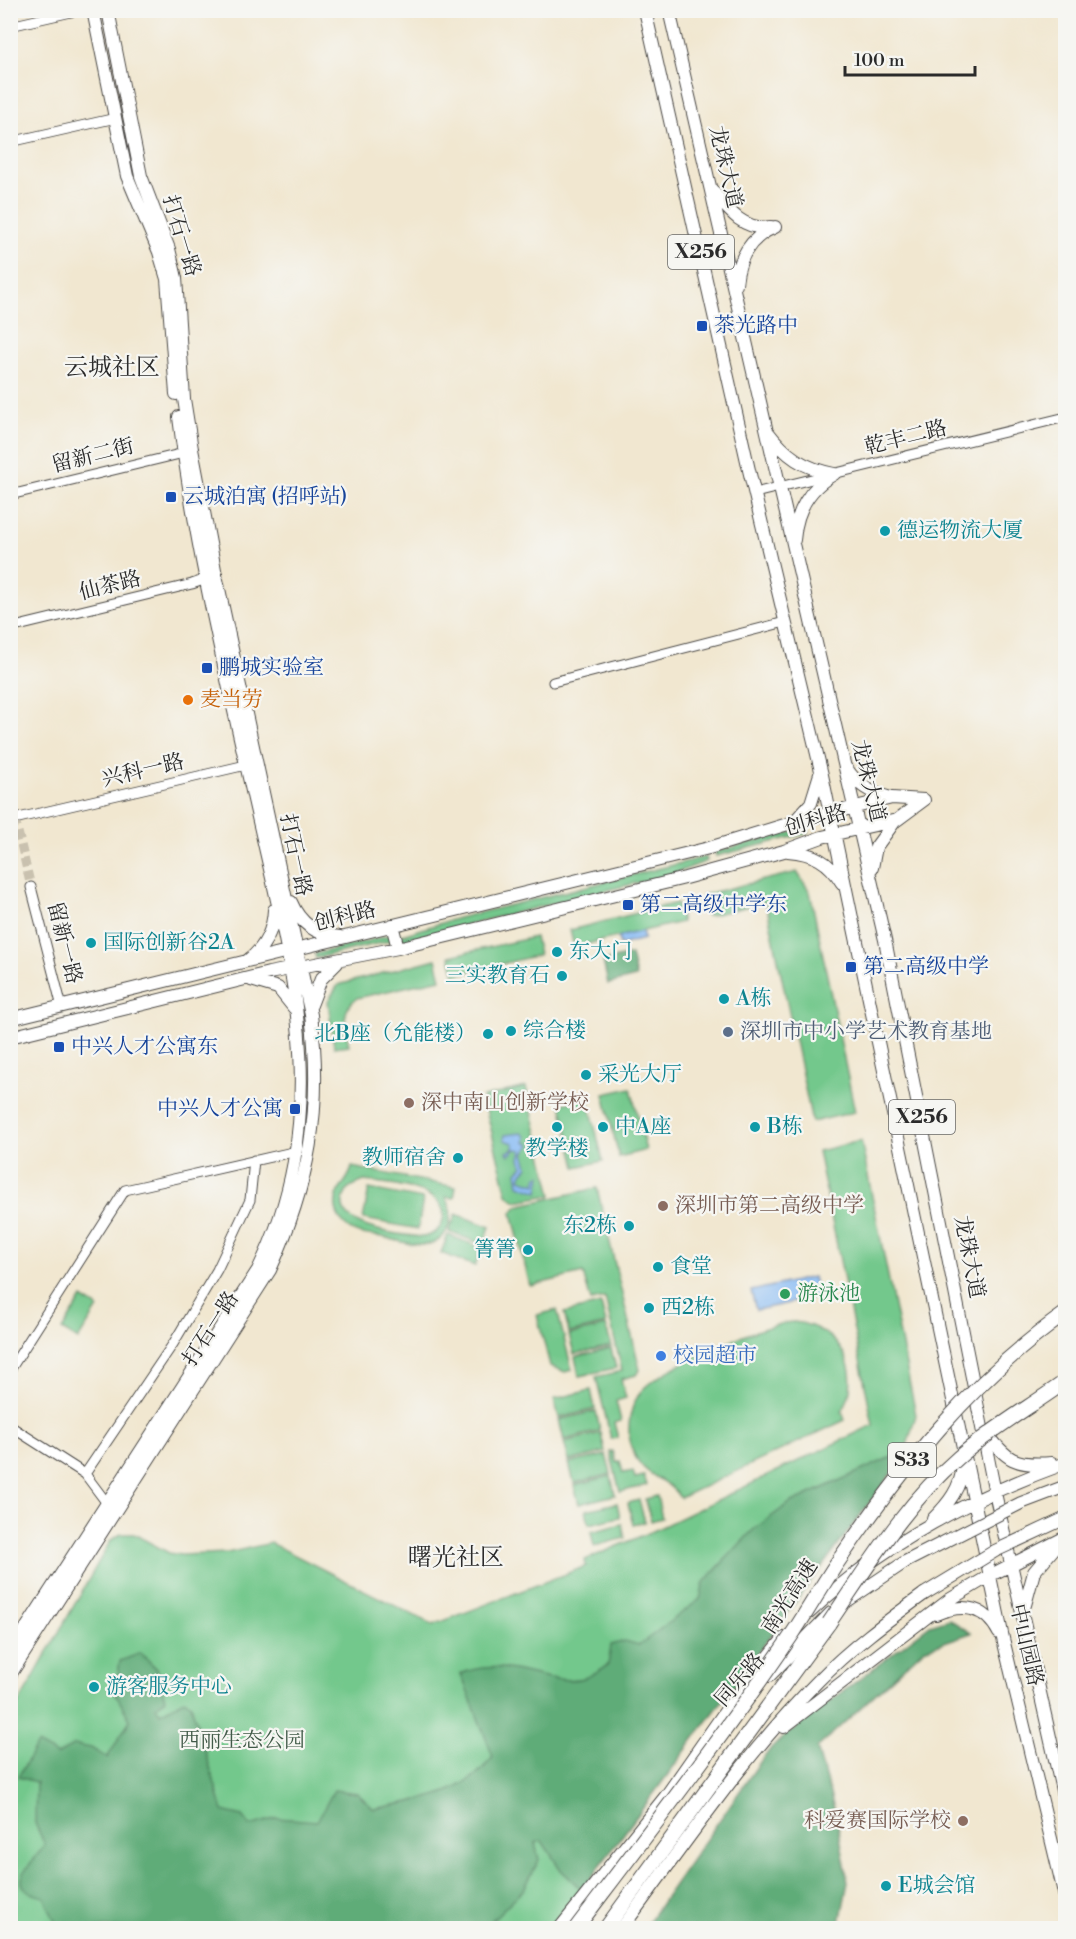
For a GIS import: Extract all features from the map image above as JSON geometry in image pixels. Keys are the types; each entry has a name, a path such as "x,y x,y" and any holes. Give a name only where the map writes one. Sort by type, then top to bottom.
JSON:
{"highway":[{"name":"南光高速","path":"576,1929 675,1798 792,1635 837,1564 897,1478 989,1376 1065,1313"},
{"name":"南光高速","path":"606,1929 829,1623 883,1543 918,1499 979,1441 1065,1381"}],"main road":[{"name":"打石一路","path":"10,1653 258,1270 281,1217 297,1151 303,1083 295,968 288,916 264,800 183,453 167,279 159,252 127,176 93,10"},
{"name":"打石一路","path":"108,10 141,176 169,249 176,278 184,399 212,577 246,765 276,897 292,951"},
{"name":"龙珠大道","path":"645,10 755,494 820,767 975,1503"},
{"name":"龙珠大道","path":"669,10 871,878 923,1121 995,1493 1012,1563"},
{"path":"710,186 728,210 746,224 764,228 775,226 756,238 748,247 737,274 735,295"},
{"path":"765,428 782,449 798,463 834,474"},
{"path":"793,550 796,524 803,505 818,485 834,474"},
{"path":"842,759 849,772 862,786 874,794 892,798"},
{"path":"790,823 801,816 810,804 818,785 820,767"},
{"name":"创科路","path":"10,1019 709,848 790,823 854,807 892,798 924,800 897,820 834,834 784,851 714,868 686,878 342,961 295,968 241,980 10,1037"},
{"path":"871,878 876,848 885,832 897,820"},
{"path":"709,848 714,868"},
{"path":"784,851 809,853 823,860 836,873 846,896"},
{"path":"240,964 255,954 267,938 273,922 276,897"},
{"path":"288,916 291,902 299,917 311,928 327,935 347,937"},
{"path":"392,925 398,948"},
{"path":"311,1016 312,998 318,984 330,968 342,961"},
{"name":"打石一路","path":"10,1675 250,1305 275,1260 297,1204 310,1153 316,1083 311,1016 295,968"},
{"path":"241,980 259,981 278,988 292,1004 299,1023"},
{"name":"X256","path":"982,1428 1004,1455 1016,1463 1033,1465 1065,1463"},
{"path":"924,1528 951,1499 961,1480 963,1455 960,1435"},
{"name":"X256","path":"995,1493 1065,1463"},
{"name":"同乐路","path":"560,1929 666,1796 806,1637 858,1592 905,1562 1021,1503 1065,1486"},
{"path":"666,1796 729,1706 783,1638 862,1567 924,1528 995,1493"},
{"name":"中山园路","path":"975,1503 1004,1642 1065,1900"},
{"path":"622,1929 755,1750 817,1681 847,1653 924,1594 995,1551 1065,1518"},
{"path":"755,1750 921,1620 1012,1563 1065,1538"},
{"path":"1023,1616 1025,1598 1034,1572 1042,1560 1065,1538"},
{"name":"中山园路","path":"1012,1563 1065,1808"},
{"path":"921,1620 952,1608 974,1608 991,1619 1004,1642"}],"street":[{"path":"10,26 80,10"},
{"path":"10,142 116,118"},
{"name":"乾丰二路","path":"755,494 1065,417"},
{"name":"留新二街","path":"10,495 183,453"},
{"name":"仙茶路","path":"10,628 212,577"},
{"path":"553,682 785,622"},
{"path":"246,765 264,800"},
{"name":"兴科一路","path":"13,820 246,765"},
{"path":"10,803 13,820"},
{"name":"留新一路","path":"32,887 62,1007"},
{"path":"10,1370 125,1190 297,1151"},
{"path":"85,1474 173,1344 217,1270 250,1200 254,1160"},
{"path":"10,1426 85,1474 106,1502"}],"green space":[{"path":"808,828 809,833 716,856 715,852"},
{"path":"706,857 707,861 673,874 400,941 399,936 458,918"},
{"path":"797,872 810,892 855,1112 812,1122 766,902 707,916 702,895"},
{"path":"677,903 682,922 574,947 570,930"},
{"path":"391,935 393,940 316,958 315,954"},
{"path":"535,937 539,955 455,975 450,956"},
{"path":"631,955 636,977 608,984 603,961"},
{"path":"436,959 441,979 357,998 346,1013 345,1025 349,1045 334,1047 328,1001 338,985"},
{"path":"526,1087 552,1195 516,1201 507,1194 483,1097"},
{"path":"631,1088 646,1150 619,1157 604,1094"},
{"path":"588,1098 603,1161 576,1167 561,1104"},
{"name":"西丽生态公园","path":"861,1141 916,1415 904,1456 582,1890 550,1928 11,1928 11,1717 111,1540 121,1534 134,1534 169,1553 181,1555 227,1553 271,1543 433,1625 586,1566 585,1560 653,1531 873,1425 818,1151"},
{"path":"352,1167 456,1187 454,1198 446,1197 451,1213 444,1235 432,1243 418,1245 351,1230 340,1218 336,1202 339,1191","holes":["364,1181 401,1186 427,1194 443,1209 443,1220 440,1227 423,1237 381,1231 353,1220 345,1211 343,1201 350,1187"]},
{"path":"597,1188 640,1370 636,1375 621,1379 626,1398 616,1401 621,1421 614,1423 618,1438 611,1439 596,1377 622,1371 605,1298 591,1301 583,1273 530,1286 512,1213 517,1206"},
{"path":"369,1189 423,1199 418,1229 363,1219"},
{"path":"456,1214 490,1227 483,1244 449,1232"},
{"path":"448,1235 482,1248 475,1266 441,1253"},
{"path":"82,1298 98,1308 78,1340 62,1330"},
{"path":"601,1304 606,1324 569,1333 564,1313"},
{"path":"557,1310 572,1370 565,1372 550,1366 537,1315"},
{"path":"794,1322 824,1333 844,1354 851,1382 842,1412 845,1420 680,1498 668,1485 647,1471 635,1457 629,1431 630,1416 639,1395 654,1380 715,1348 761,1330"},
{"path":"606,1326 611,1346 574,1354 569,1335"},
{"path":"611,1348 616,1368 579,1376 575,1357"},
{"path":"591,1390 595,1409 559,1418 554,1399"},
{"path":"596,1411 600,1431 564,1440 559,1420"},
{"path":"601,1433 605,1452 569,1461 564,1442"},
{"path":"613,1451 616,1462 620,1461 623,1473 633,1471 635,1478 644,1476 647,1485 620,1492 610,1452"},
{"path":"606,1455 611,1474 574,1483 569,1463"},
{"path":"904,1456 582,1890 561,1870 542,1841 535,1843 539,1860 524,1889 484,1928 58,1928 44,1897 24,1888 22,1882 26,1869 45,1845 35,1823 36,1782 18,1777 37,1744 57,1755 74,1745 91,1748 107,1758 130,1720 115,1693 120,1661 141,1653 156,1668 165,1699 156,1707 160,1713 184,1700 191,1704 223,1811 242,1816 250,1826 277,1818 317,1821 334,1790 357,1793 374,1809 424,1799 454,1789 468,1781 493,1757 461,1674 493,1667 557,1679 572,1680 590,1676 608,1665 611,1645 625,1641 639,1645 700,1599 704,1582 753,1530 790,1503 889,1458"},
{"path":"611,1476 615,1495 579,1504 574,1485"},
{"path":"657,1496 662,1518 651,1521 645,1499"},
{"path":"639,1500 645,1522 633,1525 628,1503"},
{"path":"617,1503 620,1517 589,1524 586,1510"},
{"path":"622,1524 625,1538 594,1546 591,1532"},
{"path":"949,1619 971,1633 924,1649 817,1748 837,1819 848,1882 839,1928 644,1928 765,1755 781,1739 930,1625"}],"water":[{"path":"642,931 644,939 620,945 618,937"},
{"path":"522,1133 526,1137 525,1142 531,1145 524,1153 528,1167 520,1179 536,1184 538,1176 541,1175 538,1192 519,1185 517,1172 523,1166 520,1159 522,1150 516,1149 509,1155 507,1152 514,1149 514,1143 504,1140 505,1135"},
{"name":"游泳池","path":"813,1277 818,1297 756,1310 751,1291"}],"tunnel":[{"path":"15,819 31,887"}],"place":[{"name":"茶光路中","path":"702,326"},
{"name":"云城泊寓 (招呼站)","path":"171,497"},
{"name":"德运物流大厦","path":"885,531"},
{"name":"鹏城实验室","path":"207,668"},
{"name":"麦当劳","path":"188,700"},
{"name":"第二高级中学东","path":"628,905"},
{"name":"国际创新谷2A","path":"91,943"},
{"name":"东大门","path":"557,952"},
{"name":"第二高级中学","path":"851,967"},
{"name":"三实教育石","path":"562,976"},
{"name":"A栋","path":"724,999"},
{"name":"综合楼","path":"511,1031"},
{"name":"深圳市中小学艺术教育基地","path":"728,1032"},
{"name":"北B座（允能楼）","path":"488,1034"},
{"name":"中兴人才公寓东","path":"59,1047"},
{"name":"采光大厅","path":"586,1075"},
{"name":"深中南山创新学校","path":"409,1103"},
{"name":"中兴人才公寓","path":"295,1109"},
{"name":"教学楼","path":"557,1127"},
{"name":"中A座","path":"603,1127"},
{"name":"B栋","path":"755,1127"},
{"name":"教师宿舍","path":"458,1158"},
{"name":"深圳市第二高级中学","path":"663,1206"},
{"name":"东2栋","path":"629,1226"},
{"name":"箐箐","path":"528,1250"},
{"name":"食堂","path":"658,1267"},
{"name":"游泳池","path":"785,1294"},
{"name":"西2栋","path":"649,1308"},
{"name":"校园超市","path":"661,1356"},
{"name":"游客服务中心","path":"94,1687"},
{"name":"科爱赛国际学校","path":"963,1821"},
{"name":"E城会馆","path":"886,1886"}],"district":[{"name":"云城社区","path":"112,368"},
{"name":"曙光社区","path":"456,1558"}]}
